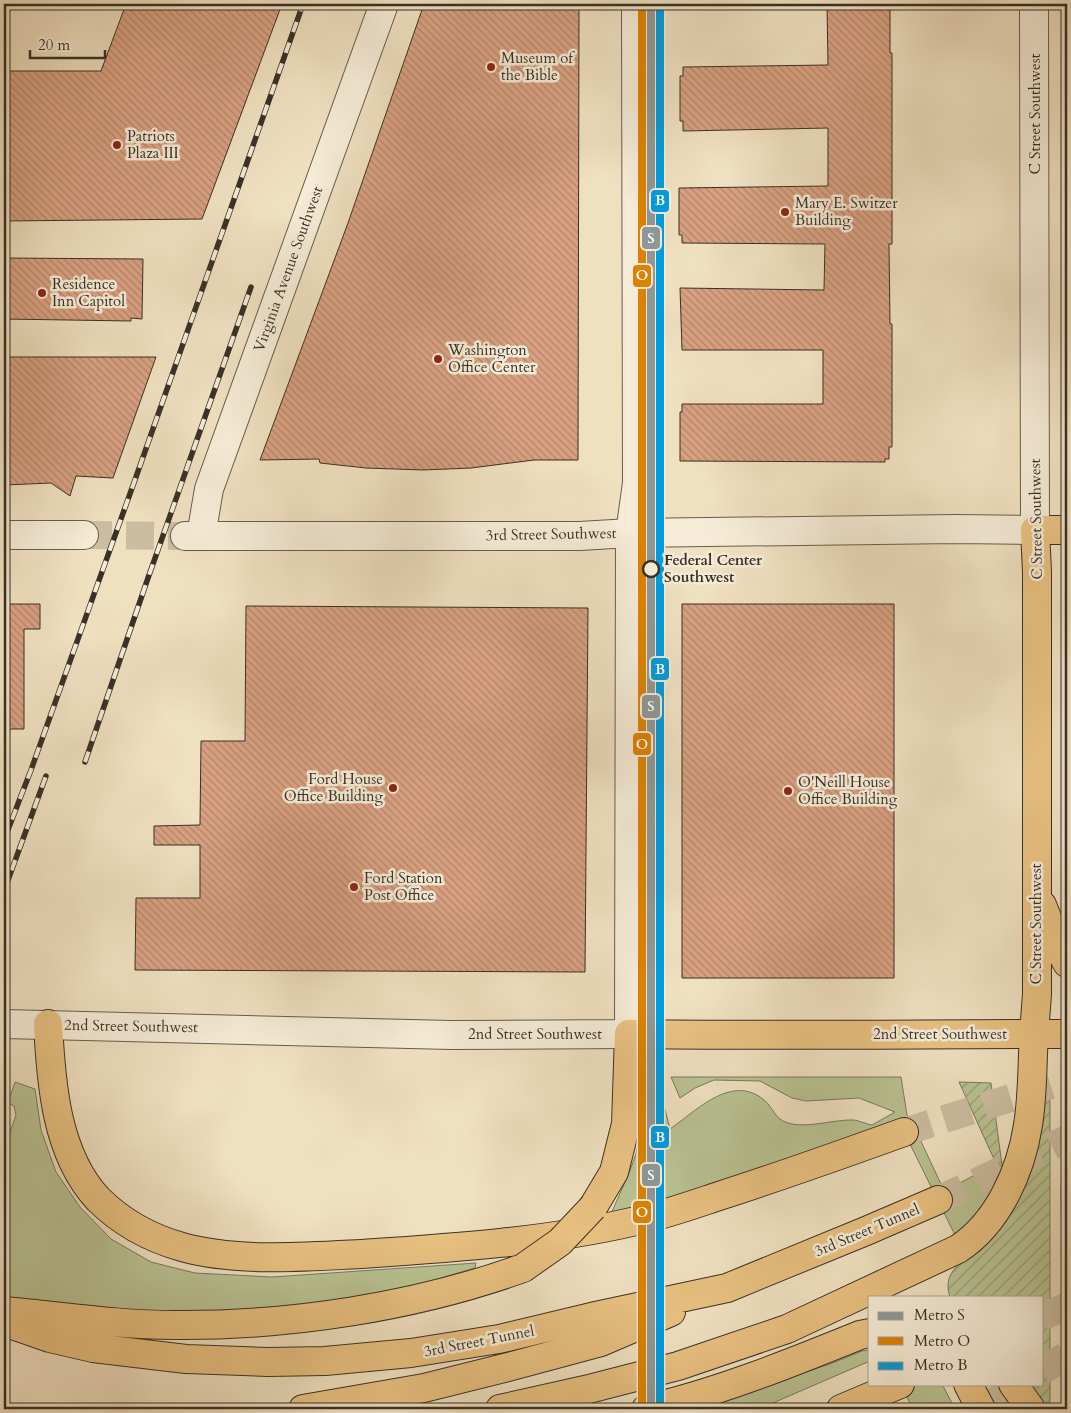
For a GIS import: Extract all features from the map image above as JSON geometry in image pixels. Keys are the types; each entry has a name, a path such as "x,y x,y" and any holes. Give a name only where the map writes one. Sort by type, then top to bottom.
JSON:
{"main road":[{"name":"3rd Street Southwest","path":"1035,530 1067,530"},
{"name":"C Street Southwest","path":"500,1409 678,1366 787,1328 862,1298 969,1242 996,1210 1015,1172 1023,1150 1028,1126 1037,994 1037,572 1035,530"},
{"path":"1036,890 1060,950 1067,962"},
{"path":"48,1024 56,1099 61,1126 70,1154 85,1181 98,1198 141,1232 158,1240 183,1248 230,1256 332,1255 404,1251 528,1240 585,1231 638,1221 695,1204 758,1184 904,1132"},
{"name":"2nd Street Southwest","path":"629,1034 795,1036 918,1033 1067,1034"},
{"path":"4,1311 88,1321 173,1325 281,1321 335,1314 436,1294 523,1268 560,1242 594,1207 614,1172 626,1124 629,1034"},
{"name":"3rd Street Tunnel","path":"4,1322 50,1338 93,1348 186,1359 325,1361 411,1354 499,1339 727,1288 938,1200"},
{"path":"304,1409 424,1388 601,1342 727,1288"},
{"path":"646,1409 717,1388 860,1335 868,1334"},
{"path":"841,1409 895,1386"},
{"path":"968,1386 973,1409"},
{"path":"969,1386 981,1409"},
{"path":"1014,1386 1031,1409"}],"street":[{"name":"Virginia Avenue Southwest","path":"193,536 384,4"},
{"path":"629,1034 630,532 636,483 636,4"},
{"name":"C Street Southwest","path":"1034,4 1035,530"},
{"name":"3rd Street Southwest","path":"193,536 570,536 630,532 1035,530"},
{"path":"4,535 84,536"},
{"name":"2nd Street Southwest","path":"4,1024 450,1034 629,1034"}],"green space":[{"path":"654,1066 670,1129 715,1098 739,1091 752,1093 764,1100 780,1119 795,1125 854,1120 872,1125 895,1112 859,1098 806,1101 792,1098 760,1081 714,1080 695,1088 680,1098 671,1077 901,1077 907,1115 948,1199 958,1196 956,1185 990,1167 998,1181 980,1210 955,1235 904,1132 848,1142 610,1216 636,1154 640,1131 639,1109 641,1088 645,1074"},
{"path":"15,1082 35,1089 41,1130 56,1172 80,1207 111,1239 151,1262 195,1273 272,1277 476,1263 475,1268 424,1283 361,1297 293,1306 145,1316 29,1304 4,1295 4,1150 16,1115 14,1106 8,1103"},
{"path":"959,1082 991,1083 1002,1165 998,1168"},
{"path":"1037,1092 1050,1092 1050,1407 1047,1409 1043,1409 1031,1386 1044,1386 1044,1296 950,1296 948,1287 951,1274 956,1267 980,1251 1002,1227 1028,1178 1037,1151 1033,1149"},
{"path":"1067,1185 1067,1251 1062,1252 1061,1186"},
{"path":"868,1350 868,1362 759,1409 695,1409 830,1364"},
{"path":"901,1386 943,1386 955,1409 913,1409"}],"building":[{"name":"Patriots Plaza III","path":"126,4 282,4 202,219 4,221 4,71 101,71"},
{"name":"Washington Office Center","path":"424,4 579,4 578,460 534,460 471,468 423,470 366,468 320,463 319,459 260,460 348,223"},
{"name":"Mary E. Switzer Building","path":"827,4 890,4 890,53 892,53 892,244 889,244 890,324 892,324 892,447 889,447 889,459 885,459 885,462 680,461 680,412 682,412 682,404 823,404 823,350 682,350 680,288 824,290 825,244 682,243 682,235 679,235 679,188 828,186 828,128 683,131 683,121 680,121 680,76 683,76 683,67 828,65"},
{"path":"4,258 143,259 142,319 131,318 131,321 4,319"},
{"path":"4,357 156,357 113,478 76,476 70,496 51,483 4,485"},
{"path":"4,604 40,604 40,629 24,629 24,729 4,729"},
{"name":"O'Neill House Office Building","path":"682,604 894,604 894,978 682,978"},
{"name":"Ford House Office Building","path":"246,606 588,608 585,972 135,970 136,898 200,898 200,845 154,845 154,826 200,825 201,741 245,741"}],"tunnel":[{"path":"84,535 185,536"},
{"path":"904,1132 1067,1080"},
{"path":"938,1200 1067,1139"},
{"path":"1044,1316 1067,1306"},
{"path":"1044,1370 1067,1355"},
{"path":"982,1409 1018,1386"}],"railway":[{"path":"4,840 136,477 303,4"},
{"path":"85,762 251,287"},
{"path":"4,891 46,776"}],"metro line":[{"name":"O","path":"642,4 642,1409"},
{"name":"S","path":"651,4 651,1409"},
{"name":"B","path":"660,4 660,1409"}],"place":[{"name":"Museum of the Bible","path":"491,67"},
{"name":"Patriots Plaza III","path":"117,145"},
{"name":"Mary E. Switzer Building","path":"785,212"},
{"name":"Residence Inn Capitol","path":"42,293"},
{"name":"Washington Office Center","path":"438,359"},
{"name":"Federal Center Southwest","path":"651,569"},
{"name":"Ford House Office Building","path":"393,788"},
{"name":"O'Neill House Office Building","path":"788,791"},
{"name":"Ford Station Post Office","path":"354,887"}]}
